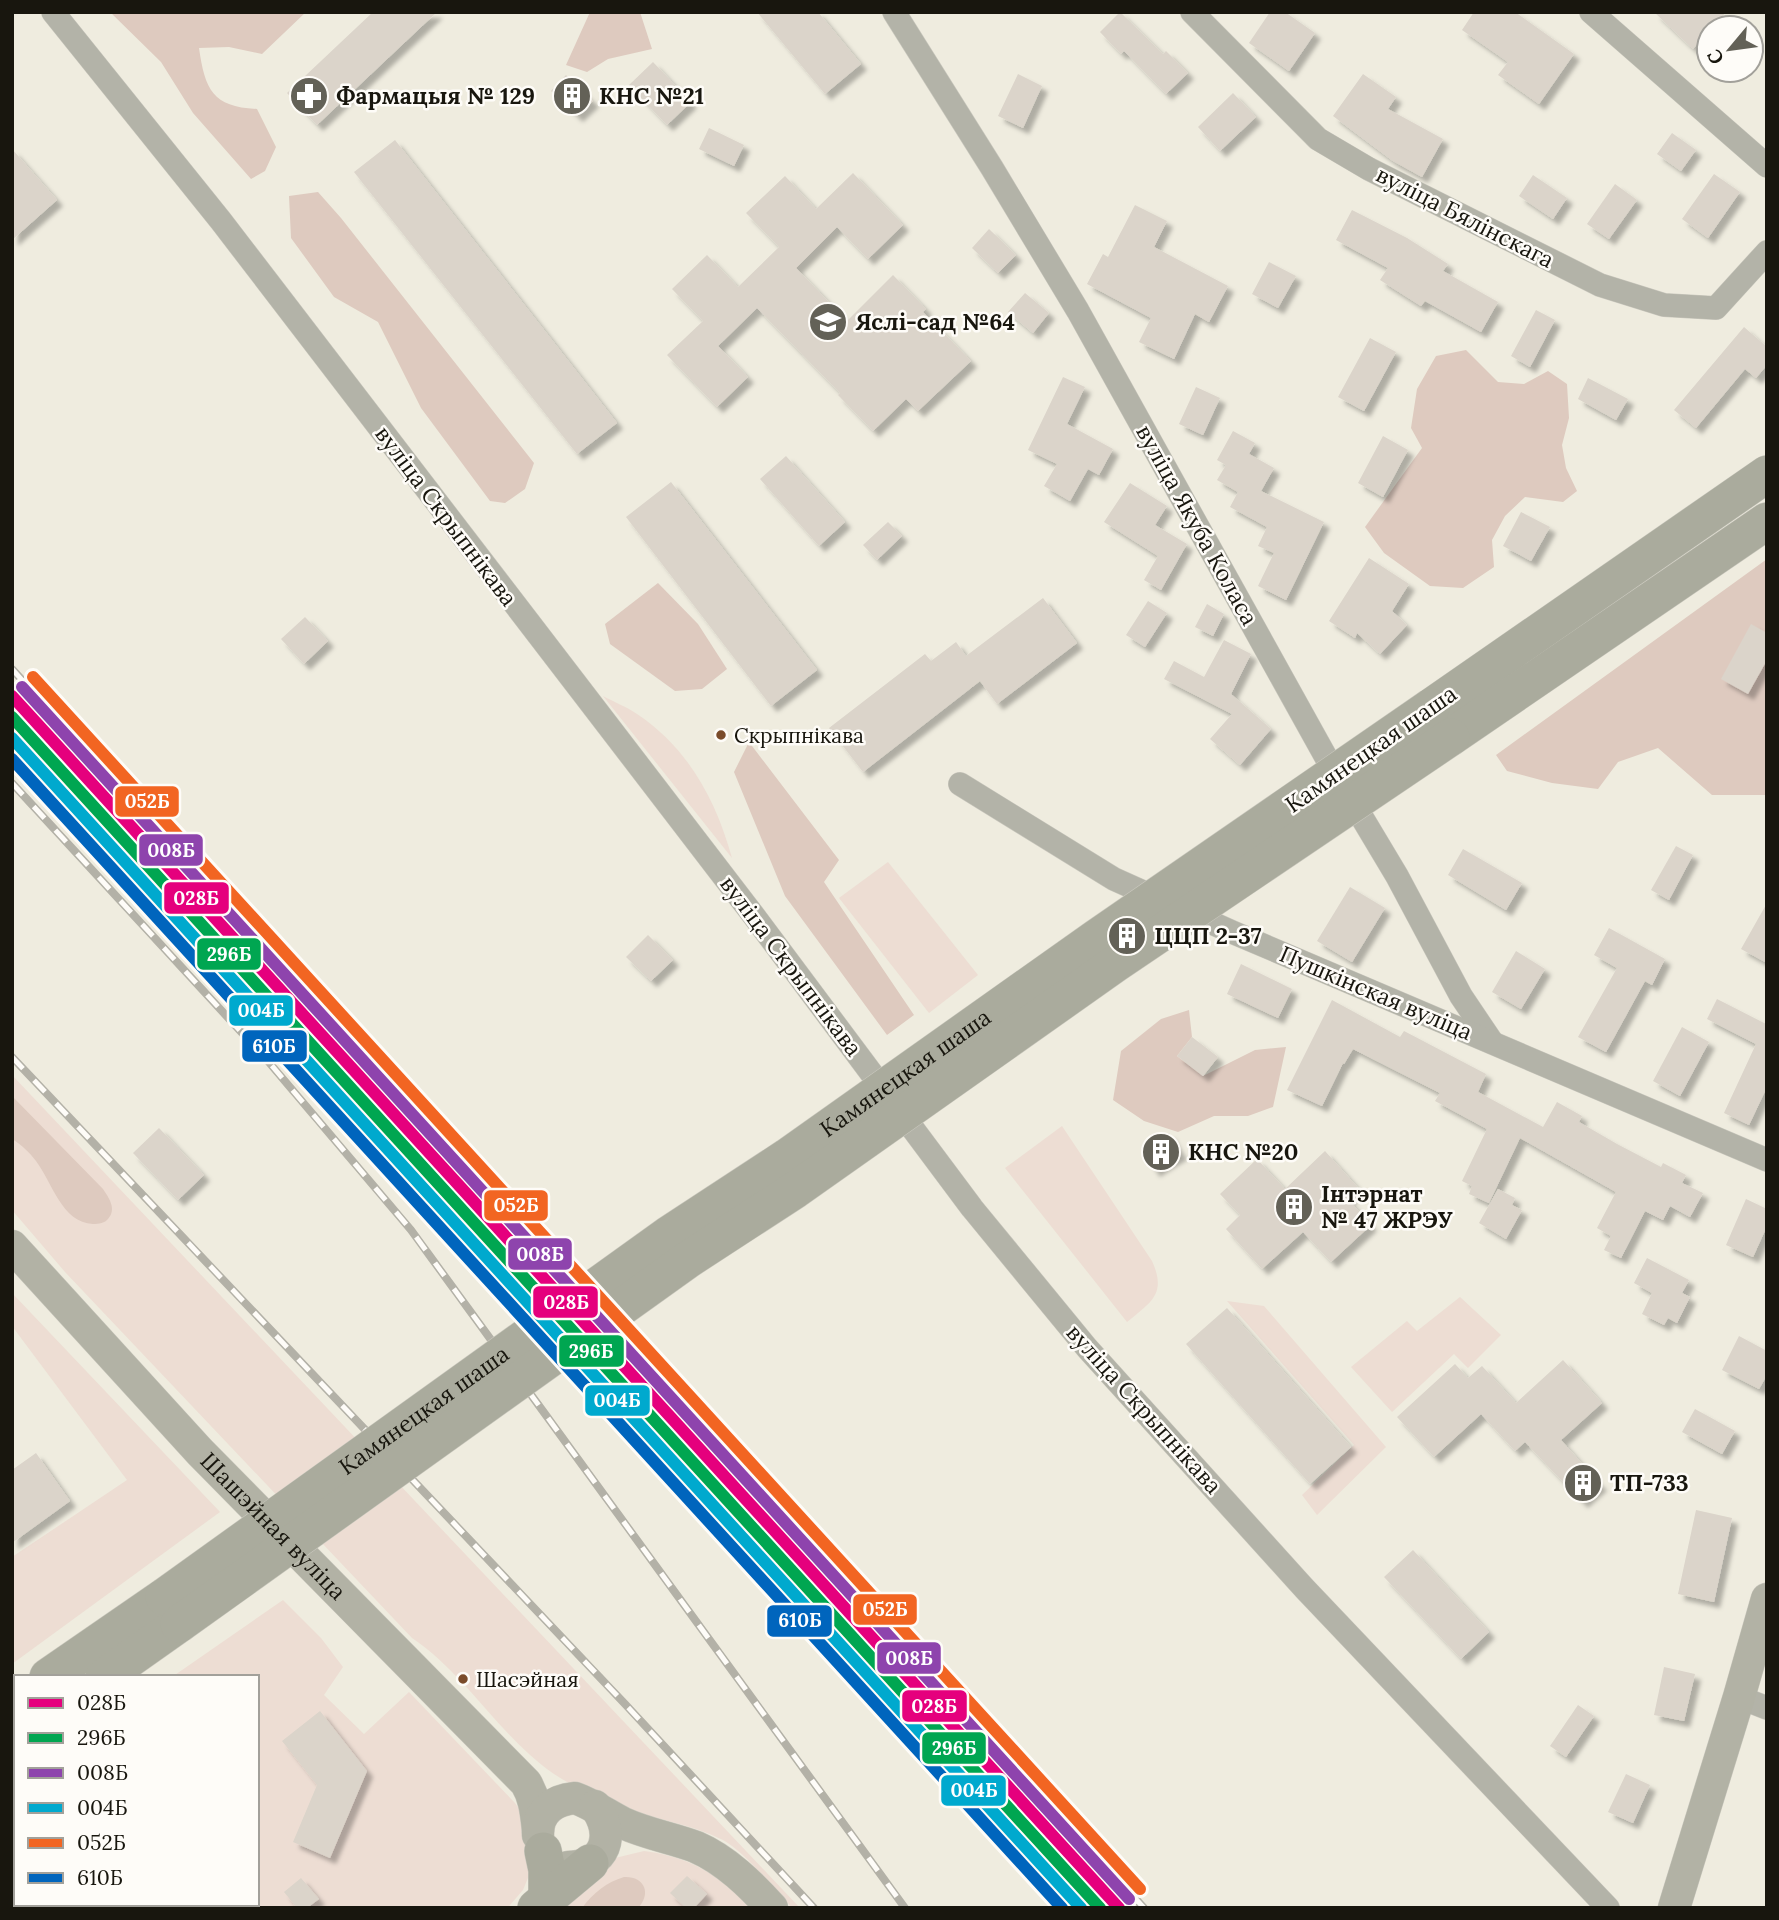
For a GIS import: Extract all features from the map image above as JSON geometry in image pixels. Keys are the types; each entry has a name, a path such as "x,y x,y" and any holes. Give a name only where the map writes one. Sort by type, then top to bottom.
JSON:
{"main road":[{"name":"Камянецкая шаша","path":"106,1675 172,1611 668,1235 787,1157 1107,930 1767,474"},
{"name":"Камянецкая шаша","path":"52,1675 172,1611 689,1259 795,1190 1115,964 1767,521"},
{"name":"Шашэйная вуліца","path":"17,1253 200,1452 526,1783 532,1792 540,1841"},
{"path":"1674,1908 1753,1702 1767,1599"},
{"name":"Шашэйная вуліца","path":"526,1783 585,1802 650,1834 698,1848 734,1871 772,1908"},
{"path":"540,1841 559,1865 569,1868 595,1859 605,1846 606,1825 585,1802 554,1803 545,1810 540,1820 540,1841 547,1870 542,1902"},
{"path":"542,1902 595,1859 628,1837 650,1834"}],"street":[{"name":"вуліца Скрыпнікава","path":"53,12 221,221 746,904 972,1208 1087,1348 1295,1577 1608,1908"},
{"name":"вуліца Якуба Коласа","path":"894,12 1078,312 1327,760 1397,876 1461,996 1492,1042"},
{"name":"вуліца Бялінскага","path":"1192,12 1318,139 1369,169 1600,285 1664,305 1716,308 1767,252"},
{"path":"1591,12 1767,166"},
{"name":"Пушкінская вуліца","path":"960,784 1114,879 1767,1160"}],"shaded area":[{"path":"110,12 306,12 262,54 229,47 199,48 204,75 214,93 230,105 257,109 276,147 265,171 251,179 193,113 161,62"},
{"path":"590,12 640,12 652,49 608,59 587,72 566,65"},
{"path":"318,192 534,463 525,489 505,503 490,501 421,408 378,322 334,297 291,238 289,196"},
{"path":"1466,350 1498,382 1524,384 1548,371 1567,384 1569,418 1562,445 1566,468 1577,491 1563,502 1525,497 1505,516 1492,540 1494,567 1463,588 1430,586 1384,553 1365,527 1422,448 1411,428 1417,389 1436,356"},
{"path":"1767,559 1767,795 1712,795 1658,748 1618,762 1598,789 1552,783 1507,771 1496,755"},
{"path":"658,583 698,624 727,669 702,689 675,691 610,644 605,624"},
{"path":"603,696 633,711 655,728 685,759 698,777 718,816 732,858"},
{"path":"749,742 839,860 824,882 914,1015 887,1035 785,896 734,772"},
{"path":"888,862 978,975 929,1013 839,898"},
{"path":"1189,1010 1192,1037 1177,1056 1203,1076 1255,1050 1286,1047 1273,1107 1248,1116 1214,1116 1178,1132 1144,1121 1113,1100 1121,1051 1161,1019"},
{"path":"12,1075 800,1908 792,1908 750,1862 723,1840 604,1801 562,1779 534,1759 450,1670 412,1638 65,1272 12,1210"},
{"path":"12,1096 103,1189 112,1207 107,1220 93,1224 73,1217 59,1200 36,1161 12,1139"},
{"path":"1062,1126 1152,1261 1156,1272 1158,1282 1154,1296 1127,1322 1005,1168"},
{"path":"12,1293 220,1512 12,1664 12,1557 127,1480 12,1326"},
{"path":"1460,1297 1501,1335 1468,1368 1454,1354 1392,1412 1351,1367 1407,1321 1417,1331"},
{"path":"1227,1301 1264,1306 1386,1447 1317,1515 1302,1495 1354,1445"},
{"path":"283,1600 321,1638 343,1667 324,1695 364,1734 409,1692 515,1803 525,1817 530,1873 523,1890 508,1908 12,1908 14,1781 14,1906 259,1906 259,1675 175,1675"},
{"path":"644,1851 676,1858 703,1869 728,1886 752,1908 559,1908 615,1858"},
{"path":"624,1877 637,1879 644,1886 645,1897 638,1908 582,1908 601,1889"}],"building":[{"path":"373,12 437,12 317,125 287,93"},
{"path":"757,12 818,12 861,64 825,94"},
{"path":"1120,12 1163,54 1166,51 1188,73 1166,94 1124,51 1121,54 1100,32"},
{"path":"1270,12 1285,12 1315,33 1289,71 1249,43"},
{"path":"1474,12 1515,12 1574,54 1539,104 1498,75 1508,62 1462,30"},
{"path":"1654,12 1726,12 1695,14 1693,49"},
{"path":"653,62 691,102 667,125 629,85"},
{"path":"1018,74 1042,86 1023,128 998,116"},
{"path":"1363,74 1396,97 1388,109 1443,139 1422,177 1393,161 1333,116"},
{"name":"КНС №21","path":"566,75 593,101 577,116 551,91"},
{"path":"1233,93 1256,117 1220,151 1198,127"},
{"path":"709,128 744,145 734,166 699,149"},
{"path":"1672,133 1696,150 1681,171 1657,154"},
{"path":"395,140 617,423 577,454 354,172"},
{"path":"12,149 57,200 12,240"},
{"path":"853,173 903,225 868,259 837,227 796,268 847,321 893,275 926,309 923,312 971,361 918,411 906,399 873,431 757,308 718,346 748,377 717,407 667,355 703,321 672,289 707,255 738,287 779,247 746,213 785,176 816,209"},
{"path":"1714,174 1740,192 1708,238 1682,219"},
{"path":"1533,175 1567,198 1553,219 1519,196"},
{"path":"1615,184 1637,200 1609,239 1587,224"},
{"path":"1135,205 1167,221 1154,247 1228,286 1209,322 1195,314 1174,359 1139,342 1151,318 1087,284 1103,254 1108,257"},
{"path":"1352,210 1407,238 1448,264 1443,271 1498,302 1481,332 1425,301 1421,306 1380,280 1388,268 1336,240"},
{"path":"989,229 1016,255 998,273 972,248"},
{"path":"1269,262 1296,276 1278,308 1252,294"},
{"path":"1025,293 1049,313 1033,333 1008,312"},
{"path":"1536,310 1555,320 1530,367 1511,356"},
{"path":"1744,327 1767,347 1767,365 1756,378 1745,369 1696,428 1674,410"},
{"path":"1370,338 1396,352 1364,411 1338,397"},
{"path":"1063,377 1085,387 1067,424 1113,449 1099,475 1088,469 1070,501 1044,486 1057,464 1028,450"},
{"path":"1588,378 1628,399 1616,420 1578,399"},
{"path":"1196,387 1220,398 1203,435 1179,424"},
{"path":"1233,431 1255,443 1249,454 1274,468 1261,491 1324,522 1286,600 1258,586 1274,553 1258,546 1267,527 1230,507 1238,492 1217,480 1226,465 1217,460"},
{"path":"1383,436 1408,450 1383,497 1358,483"},
{"path":"786,456 845,522 819,546 760,479"},
{"path":"671,482 817,670 771,706 626,517"},
{"path":"1130,483 1167,506 1155,525 1187,544 1161,590 1144,580 1158,556 1104,522"},
{"path":"1521,512 1550,527 1531,561 1503,546"},
{"path":"888,522 902,536 877,560 863,545"},
{"path":"1369,558 1409,584 1392,611 1407,625 1380,654 1357,633 1355,638 1329,621"},
{"path":"1043,598 1077,643 997,704 980,681 863,772 829,728 925,654 931,661 956,642 966,656"},
{"path":"1148,601 1167,613 1145,647 1126,635"},
{"path":"1207,604 1224,614 1213,636 1195,627"},
{"path":"305,617 328,641 304,664 281,639"},
{"path":"1751,624 1767,633 1767,660 1748,694 1721,679"},
{"path":"1224,640 1251,654 1231,694 1271,729 1240,765 1210,739 1232,714 1164,679 1174,661 1204,677"},
{"path":"1676,846 1693,855 1669,900 1651,890"},
{"path":"1463,849 1522,883 1506,910 1448,875"},
{"path":"1350,887 1385,908 1352,962 1317,941"},
{"path":"1767,903 1767,963 1741,949"},
{"path":"1609,928 1665,959 1652,985 1645,981 1606,1052 1578,1037 1617,968 1594,955"},
{"path":"648,935 673,960 651,981 626,957"},
{"path":"1516,951 1545,969 1521,1009 1492,992"},
{"path":"1241,964 1292,989 1278,1018 1227,994"},
{"path":"1717,999 1766,1024 1767,1022 1767,1087 1749,1125 1724,1113 1756,1044 1707,1019"},
{"path":"1332,1000 1400,1037 1404,1031 1486,1074 1478,1092 1543,1127 1557,1102 1582,1116 1579,1122 1617,1144 1661,1167 1663,1163 1686,1175 1682,1183 1703,1193 1690,1217 1670,1206 1663,1220 1645,1211 1621,1258 1604,1250 1611,1236 1597,1228 1616,1192 1520,1138 1489,1203 1469,1194 1472,1186 1462,1181 1487,1129 1435,1101 1440,1093 1353,1049 1322,1106 1287,1090"},
{"path":"1682,1027 1709,1042 1680,1096 1653,1081"},
{"path":"1192,1037 1218,1057 1203,1076 1177,1056"},
{"path":"159,1128 204,1175 178,1200 133,1153"},
{"name":"КНС №20","path":"1169,1133 1181,1154 1154,1171 1141,1150"},
{"name":"Інтэрнат № 47 ЖРЭУ","path":"1325,1151 1359,1189 1348,1199 1371,1225 1331,1262 1303,1232 1262,1269 1226,1229 1240,1215 1220,1194 1257,1159 1285,1189"},
{"path":"1498,1189 1515,1198 1512,1205 1522,1210 1506,1239 1479,1223"},
{"path":"1746,1199 1767,1209 1767,1226 1753,1257 1726,1245"},
{"path":"1647,1258 1689,1280 1682,1293 1690,1297 1677,1323 1668,1318 1664,1325 1642,1314 1652,1293 1634,1283"},
{"path":"1227,1308 1351,1447 1310,1484 1186,1344"},
{"path":"1739,1336 1767,1351 1767,1375 1759,1389 1722,1370"},
{"path":"1563,1360 1602,1403 1561,1440 1601,1485 1582,1502 1525,1442 1515,1451 1481,1414 1434,1457 1397,1417 1455,1364 1468,1378 1482,1366 1516,1403"},
{"path":"1695,1409 1735,1431 1722,1454 1682,1432"},
{"path":"36,1453 70,1501 12,1543 12,1470"},
{"path":"1696,1510 1732,1518 1714,1602 1678,1594"},
{"path":"1413,1550 1489,1632 1461,1659 1384,1577"},
{"path":"1664,1667 1695,1674 1684,1721 1654,1715"},
{"path":"1578,1705 1594,1716 1566,1757 1550,1746"},
{"path":"320,1711 367,1771 330,1858 293,1842 317,1785 282,1741"},
{"path":"1626,1774 1650,1785 1633,1823 1608,1812"},
{"path":"687,1876 707,1894 694,1908 686,1908 670,1893"},
{"path":"301,1878 319,1899 307,1908 297,1908 284,1892"}],"railway":[{"path":"12,669 1144,1908"},
{"path":"12,783 267,1060 411,1230 905,1908"},
{"path":"12,1057 625,1704 814,1908"}],"transit line":[{"name":"052Б","path":"33,677 1140,1889"},
{"name":"008Б","path":"22,687 1129,1899"},
{"name":"028Б","path":"12,696 1119,1908"},
{"name":"296Б","path":"12,717 1100,1908"},
{"name":"004Б","path":"12,738 1081,1908"},
{"name":"610Б","path":"12,759 1062,1908"}],"place":[{"name":"Фармацыя № 129","path":"309,96"},
{"name":"КНС №21","path":"572,96"},
{"name":"Яслі-сад №64","path":"828,322"},
{"name":"Скрыпнікава","path":"721,735"},
{"name":"ЦЦП 2-37","path":"1127,936"},
{"name":"КНС №20","path":"1161,1152"},
{"name":"Інтэрнат № 47 ЖРЭУ","path":"1294,1207"},
{"name":"ТП-733","path":"1583,1483"},
{"name":"Шасэйная","path":"463,1679"}]}
